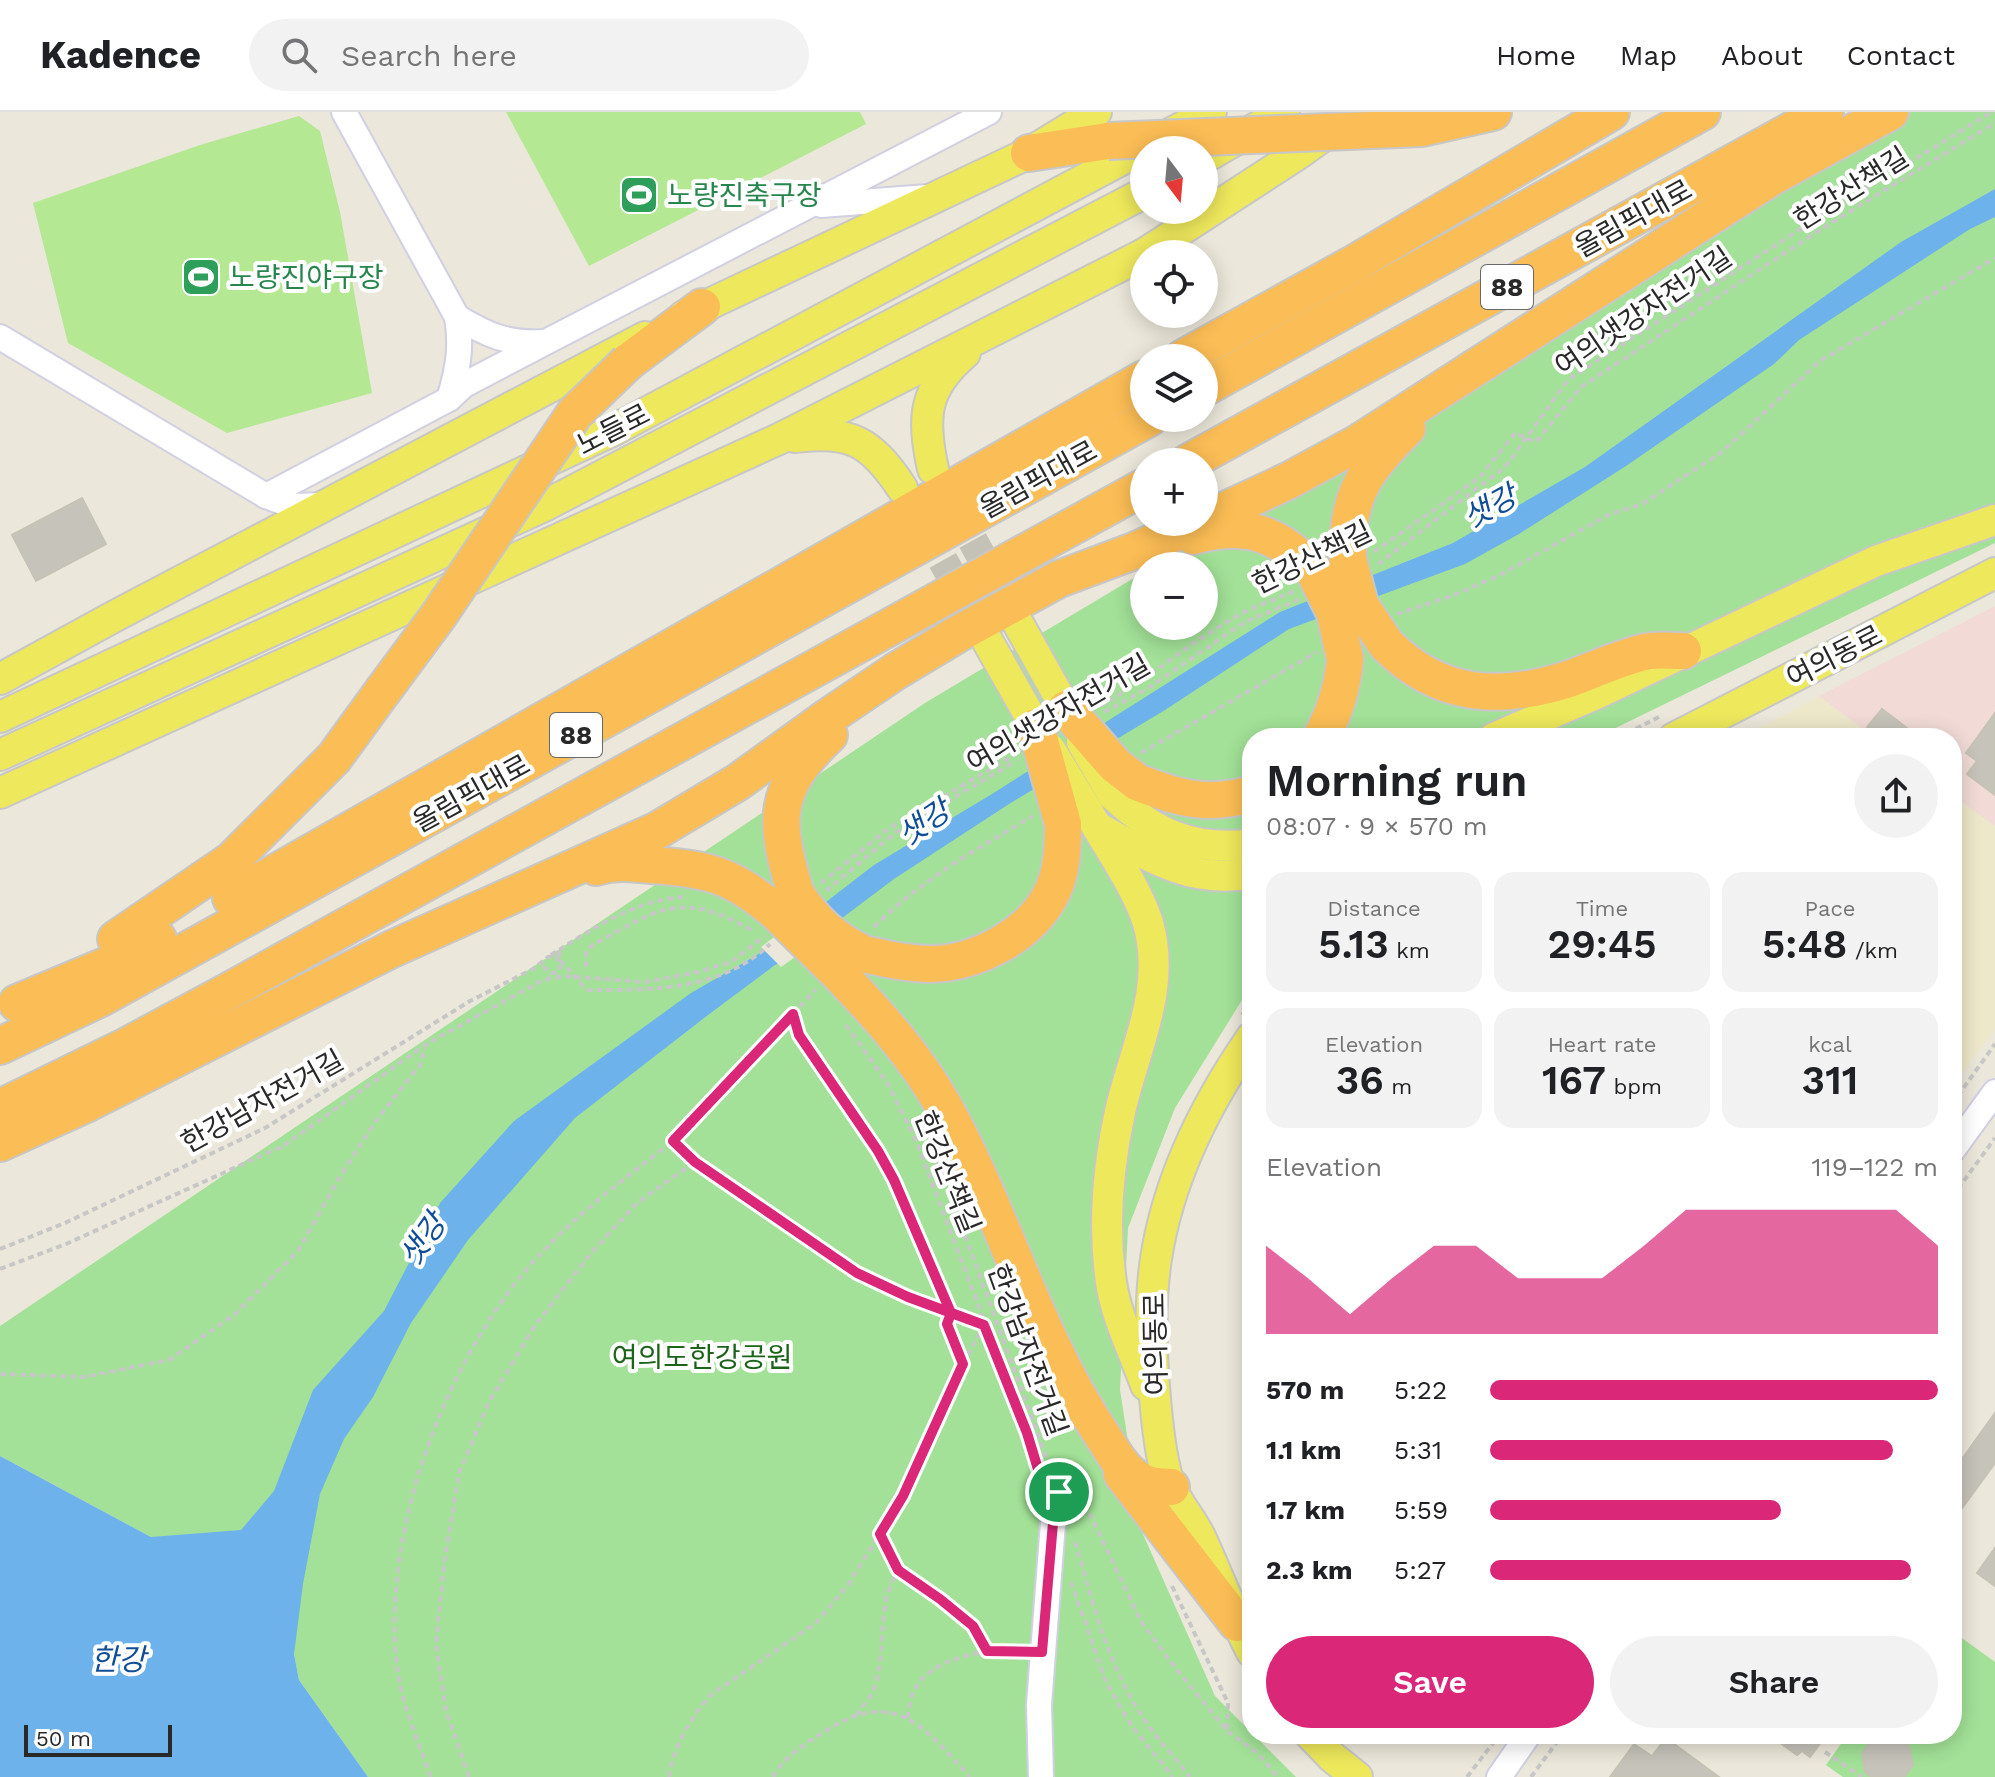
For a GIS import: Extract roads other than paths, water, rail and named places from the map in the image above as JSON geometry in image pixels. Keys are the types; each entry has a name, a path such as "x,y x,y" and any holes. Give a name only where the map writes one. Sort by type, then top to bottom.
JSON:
{"highway":[{"path":"1029,153 1102,127 1372,132 1422,128 1493,112"},
{"path":"1208,344 1355,263 1611,112"},
{"name":"88","path":"1218,380 1702,112"},
{"name":"올림픽대로","path":"1214,448 1825,112"},
{"path":"1218,514 1344,451 1772,177 1890,112"},
{"path":"9,1006 155,914 232,860 334,758 439,615 575,413 628,362 702,307"},
{"path":"9,1006 127,957 1130,387"},
{"path":"1434,394 1410,425 1378,456 1361,480 1347,535 1361,561 1360,605 1386,644 1401,660 1451,686 1483,693 1519,691 1555,682 1647,651 1683,651"},
{"name":"올림픽대로","path":"0,1046 101,998 1130,429"},
{"name":"올림픽대로","path":"0,1108 125,1047 227,992 1130,495"},
{"path":"1134,551 1219,529 1251,530 1276,539 1297,553 1310,584 1335,613 1345,659 1341,693 1325,728"},
{"path":"0,1143 88,1103 323,982 658,830 738,782 896,671 1059,579 1168,536"},
{"path":"788,913 780,828 784,797 796,771 814,749 896,671"},
{"path":"1085,712 1125,788 1163,792 1194,800 1221,801 1242,796"},
{"path":"853,965 935,964 968,958 999,944 1030,923 1051,896 1063,854 1083,821 1026,745"},
{"path":"544,882 615,861 692,868 727,878 788,913 853,965 886,1022 919,1065 944,1107 978,1174 1097,1443 1242,1634"},
{"path":"1061,1365 1093,1423 1134,1478 1150,1486 1171,1487"}],"main road":[{"name":"노들로","path":"0,717 614,430 1211,112"},
{"path":"1218,150 1284,112"},
{"path":"1166,240 1298,154 1356,112"},
{"path":"0,679 702,307 1029,153"},
{"name":"노들로","path":"0,755 546,505 1130,200"},
{"path":"0,793 781,438 1130,261"},
{"path":"933,469 925,433 927,409 944,372 982,337"},
{"path":"781,438 828,433 851,439 871,450 888,467 902,488"},
{"path":"1517,728 1596,694 1876,561 1995,520"},
{"name":"여의동로","path":"1693,728 1995,573"},
{"path":"1019,625 1085,712"},
{"path":"988,642 1026,745"},
{"path":"1125,788 1134,815 1151,827 1176,838 1203,844 1242,846"},
{"path":"1083,821 1167,866 1209,877 1242,874"},
{"path":"1083,821 1148,922 1153,959 1153,993 1120,1111 1107,1215 1111,1284 1157,1418"},
{"path":"1203,844 1242,839"},
{"name":"여의동로","path":"1242,1051 1194,1136 1168,1208 1156,1259 1152,1324 1152,1370 1157,1418 1171,1487 1201,1539 1242,1632"},
{"path":"1320,1744 1357,1777"}],"street":[{"path":"266,496 449,399 464,385 989,112"},
{"path":"347,115 457,317 461,343 458,372 449,399"},
{"path":"809,206 938,197"},
{"path":"457,317 495,337 519,343 546,342"},
{"path":"0,337 266,496 293,506 325,505"},
{"path":"265,538 266,496"},
{"path":"1962,1137 1995,1092"},
{"path":"1041,1777 1039,1705 1053,1523 1052,1492"},
{"path":"1499,1777 1522,1744"}],"water":[{"path":"1995,189 1995,217 1970,229 1799,340 1774,364 1626,466 1519,534 1465,564 1289,629 894,879 708,1015 575,1118 468,1240 411,1323 373,1397 344,1439 320,1494 294,1654 299,1680 368,1777 0,1777 0,1456 151,1537 241,1530 274,1491 313,1390 384,1311 440,1203 514,1121 691,993 757,955 874,865 1280,612 1453,543 1585,467 1901,242"}],"tunnel":[{"path":"951,501 1019,625"},
{"path":"921,521 988,642"}],"place":[{"name":"노량진축구장","path":"639,195"},
{"name":"노량진야구장","path":"201,277"}],"water label":[{"name":"샛강","path":"1490,507"},
{"name":"샛강","path":"924,823"},
{"name":"샛강","path":"423,1240"},
{"name":"한강","path":"118,1660"}],"park label":[{"name":"여의도한강공원","path":"702,1357"}]}
